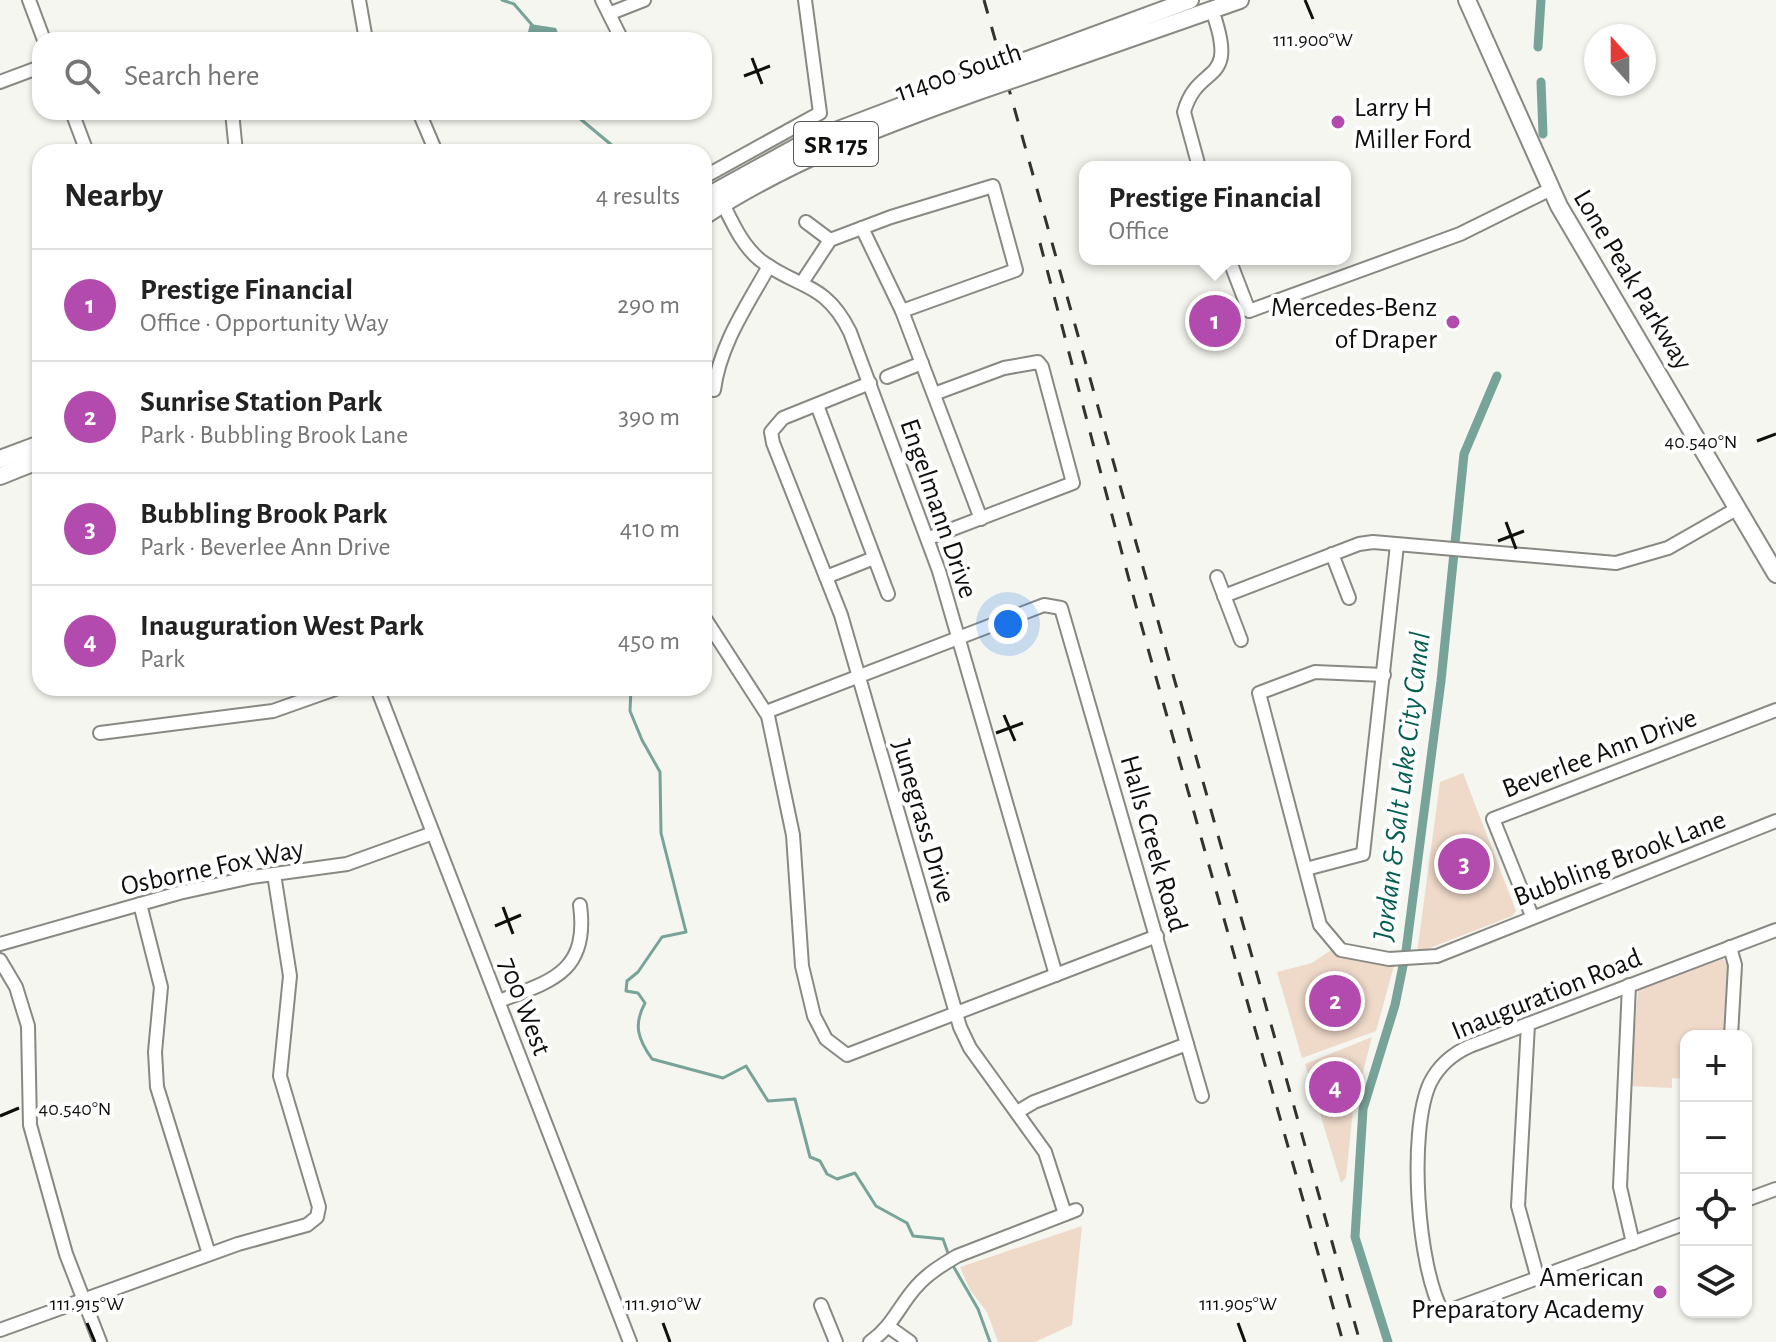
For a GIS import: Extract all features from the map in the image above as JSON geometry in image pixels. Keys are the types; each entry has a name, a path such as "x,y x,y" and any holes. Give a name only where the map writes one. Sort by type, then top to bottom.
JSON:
{"main road":[{"name":"11400 South","path":"1034,65 1190,0"},
{"name":"11400 South","path":"712,194 788,151 1034,65 1240,0"},
{"name":"Lone Peak Parkway","path":"1467,0 1551,189 1776,574"},
{"name":"11400 South","path":"712,211 788,166 974,86"},
{"path":"723,204 724,194 773,165 788,151"},
{"path":"0,459 32,447"},
{"path":"0,476 32,463"}],"street":[{"path":"29,0 41,32"},
{"path":"359,0 365,32"},
{"path":"602,0 619,32"},
{"path":"611,13 644,0"},
{"path":"712,173 820,113 805,0"},
{"path":"1197,161 1184,112 1222,56 1222,38 1212,10"},
{"path":"0,82 32,70"},
{"path":"75,120 84,144"},
{"path":"233,120 235,144"},
{"path":"422,120 433,144"},
{"path":"803,281 830,240 993,186 1016,270 902,311"},
{"path":"1231,265 1249,311 1399,253 1460,234 1551,189"},
{"name":"Engelmann Drive","path":"723,204 741,240 769,266 803,281 839,312 870,383 929,538 1056,975"},
{"path":"806,222 830,240"},
{"path":"862,228 902,311 981,519"},
{"path":"714,390 726,343 769,266"},
{"path":"929,538 1073,483 1042,367 1038,362 1004,368 934,394"},
{"path":"887,377 922,363"},
{"path":"870,383 817,405 888,594"},
{"name":"Junegrass Drive","path":"817,405 775,425 771,432 773,443 826,577 859,676 955,1013 970,1048 1048,1159 1071,1212 957,1256 920,1283 889,1327"},
{"path":"1224,596 1359,544 1616,563 1668,548 1738,508"},
{"path":"1384,675 1315,672 1259,693 1306,869 1363,854 1384,675 1397,545"},
{"path":"1332,554 1349,598"},
{"path":"826,577 874,558"},
{"path":"1217,577 1241,640"},
{"name":"Halls Creek Road","path":"959,638 1047,604 1058,606 1065,614 1202,1096"},
{"path":"712,629 766,712 793,835 802,966 814,1016 826,1039 847,1055 1157,936"},
{"path":"766,712 959,638"},
{"path":"100,733 273,711 315,696"},
{"name":"700 West","path":"380,696 630,1342"},
{"name":"Beverlee Ann Drive","path":"1532,916 1493,819 1776,710"},
{"name":"Bubbling Brook Lane","path":"1306,869 1320,925 1341,950 1403,958 1437,956 1776,821"},
{"name":"Osborne Fox Way","path":"0,944 140,904 274,874 347,864 433,833"},
{"path":"0,1330 209,1254 307,1225 317,1217 319,1207 280,1076 290,976 274,874"},
{"path":"140,904 161,987 155,1060 159,1096 209,1254"},
{"path":"499,1001 547,983 566,969 581,941 580,905"},
{"name":"Inauguration Road","path":"1538,1279 1443,1313 1419,1226 1425,1098 1434,1076 1449,1058 1470,1046 1776,930"},
{"path":"1730,947 1735,965 1731,1030"},
{"path":"0,960 24,1006 28,1026 30,1125 66,1254 100,1342"},
{"path":"1629,985 1620,1187 1633,1243"},
{"path":"1528,1024 1518,1206 1538,1279 1680,1225"},
{"path":"1017,1112 1187,1044"},
{"path":"1752,1198 1776,1189"},
{"path":"821,1305 836,1342"},
{"path":"870,1342 889,1327 910,1342"}],"shaded area":[{"path":"1463,773 1516,911 1512,916 1417,953 1440,782"},
{"path":"1331,950 1342,955 1395,962 1376,1031 1302,1058 1277,972 1312,963"},
{"path":"1723,959 1729,967 1725,1030 1680,1030 1680,1079 1672,1078 1672,1088 1630,1086 1638,990"},
{"path":"1372,1037 1353,1110 1346,1178 1341,1183 1305,1064"},
{"path":"1082,1226 1072,1325 1035,1342 998,1342 987,1312 970,1290 960,1267"}],"water":[{"path":"530,24 556,28 558,32 528,32"}],"waterway":[{"path":"502,0 514,4 533,26"},
{"name":"Jordan & Salt Lake City Canal","path":"1538,47 1541,0"},
{"name":"Jordan & Salt Lake City Canal","path":"1541,82 1543,134"},
{"path":"582,120 610,144"},
{"name":"Jordan & Salt Lake City Canal","path":"1388,1342 1355,1237 1363,1109 1395,1005 1406,951 1441,681 1464,454 1497,376"},
{"path":"631,696 630,711 660,772 661,833 686,932 662,937 638,972 627,981 626,991 638,993 645,1003 638,1025 643,1045 652,1059 723,1078 746,1066 768,1101 795,1099 810,1157 820,1161 827,1174 837,1179 855,1173 876,1206 907,1223 913,1236 943,1239 949,1256"},
{"path":"952,1264 978,1309 990,1342"}],"railway":[{"path":"984,0 1360,1342"},
{"path":"1040,243 1136,606 1343,1342"}],"place":[{"name":"Larry H Miller Ford","path":"1338,122"},
{"name":"Prestige Financial","path":"1215,321"},
{"name":"Mercedes-Benz of Draper","path":"1453,322"},
{"name":"Bubbling Brook Park","path":"1464,864"},
{"name":"Sunrise Station Park","path":"1335,1001"},
{"name":"Inauguration West Park","path":"1335,1087"},
{"name":"American Preparatory Academy","path":"1660,1292"}]}
